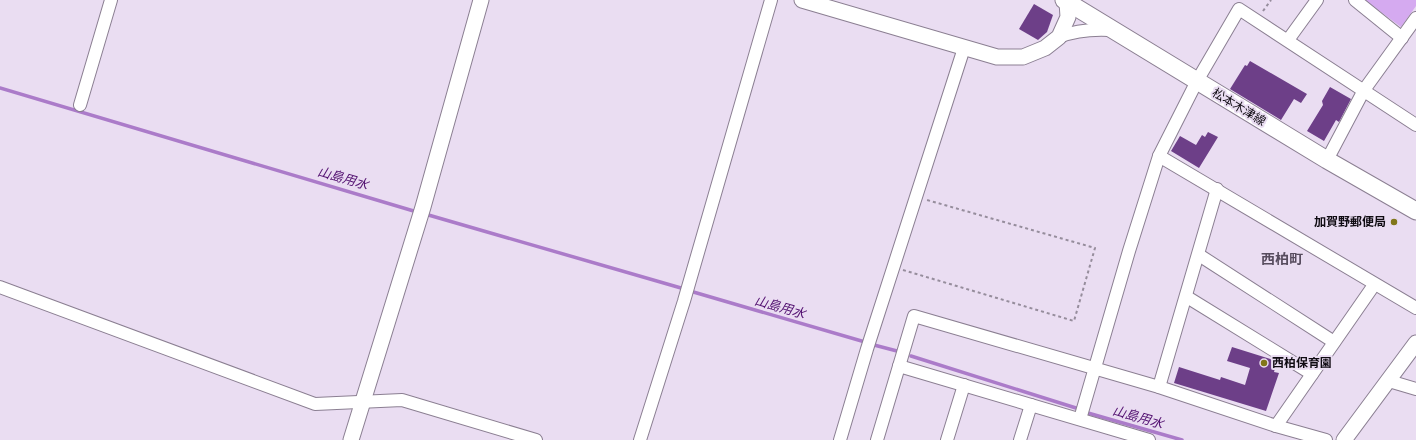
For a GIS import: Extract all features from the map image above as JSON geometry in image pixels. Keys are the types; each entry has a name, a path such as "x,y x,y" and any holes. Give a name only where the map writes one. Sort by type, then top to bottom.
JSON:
{"main road":[{"name":"松本木津線","path":"1066,1 1327,160 1416,211"}],"street":[{"path":"80,105 111,0"},
{"path":"351,440 421,212 481,0"},
{"path":"640,440 684,300 771,0"},
{"path":"802,0 997,57 1023,56 1045,48 1059,37 1072,32 1114,30"},
{"path":"1288,40 1317,0"},
{"path":"1355,0 1402,38"},
{"path":"1059,37 1068,17 1066,1"},
{"path":"1080,419 1128,250 1159,156 1197,81 1239,9 1416,124"},
{"path":"1327,160 1364,90 1416,18"},
{"path":"840,440 893,267 964,48"},
{"path":"1159,156 1416,308"},
{"path":"1158,387 1187,297 1217,189"},
{"path":"1199,255 1334,342"},
{"path":"1276,426 1374,284"},
{"path":"0,287 315,404 402,400 536,440"},
{"path":"1187,297 1312,374"},
{"path":"877,440 914,316 1158,387 1276,426 1326,440"},
{"path":"1344,440 1416,343"},
{"path":"899,366 1150,440"},
{"path":"1389,381 1416,389"},
{"path":"947,440 964,385"},
{"path":"1020,440 1032,405"}],"path":[{"path":"1257,20 1271,0"},
{"path":"893,267 1074,321 1095,248 916,197"}],"shaded area":[{"path":"1365,0 1416,0 1416,6 1401,27"}],"building":[{"path":"1034,4 1053,15 1047,32 1038,40 1019,29"},
{"path":"1250,61 1307,94 1301,103 1294,99 1281,120 1230,89 1245,65 1247,66"},
{"path":"1330,87 1351,99 1339,122 1336,120 1324,141 1307,131 1323,105 1322,101"},
{"path":"1208,132 1218,137 1199,168 1171,151 1180,136 1196,145 1202,135 1205,137"},
{"path":"1232,347 1277,361 1274,372 1279,373 1266,411 1174,383 1179,367 1220,380 1221,377 1245,385 1250,368 1227,361"}],"waterway":[{"name":"山島用水","path":"0,88 417,212"},
{"name":"山島用水","path":"425,214 681,288"},
{"name":"山島用水","path":"690,291 865,342"},
{"name":"山島用水","path":"874,345 897,351"},
{"name":"山島用水","path":"911,356 1076,408"},
{"name":"山島用水","path":"1088,413 1182,440"}],"place":[{"name":"加賀野郵便局","path":"1394,222"},
{"name":"西柏保育園","path":"1264,363"}],"district":[{"name":"西柏町","path":"1282,259"}]}
